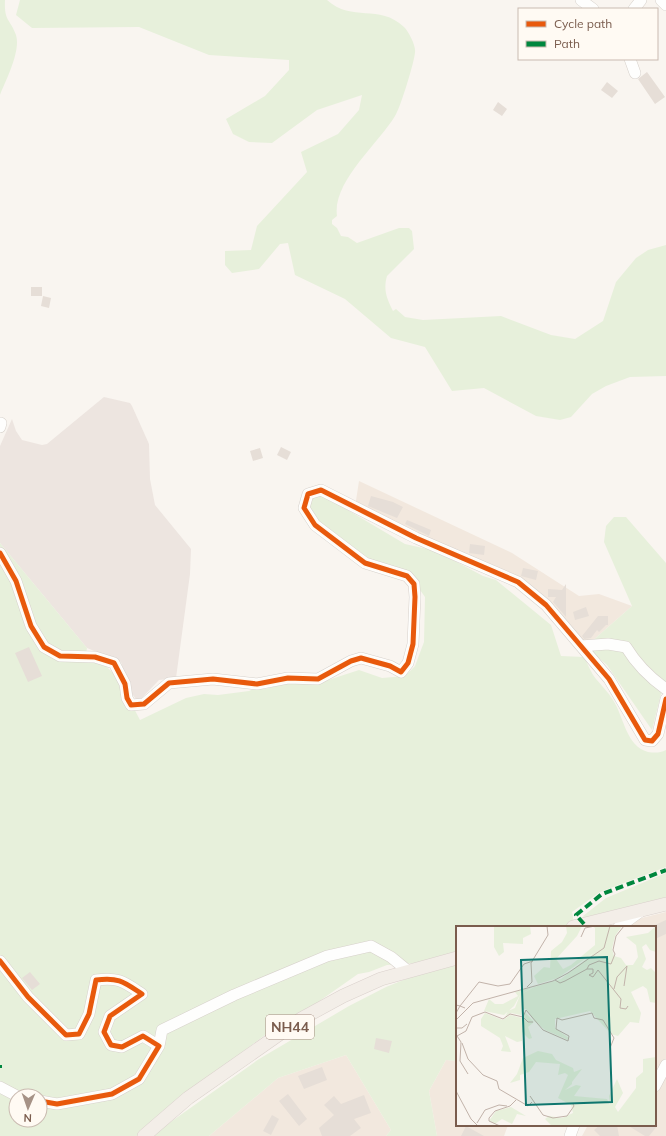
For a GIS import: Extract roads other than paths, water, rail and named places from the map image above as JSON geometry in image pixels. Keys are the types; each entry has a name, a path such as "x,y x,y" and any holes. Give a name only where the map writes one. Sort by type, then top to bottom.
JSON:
{"main road":[{"path":"577,926 666,904"},
{"name":"NH44","path":"144,1136 188,1098 301,1019 343,996 374,982 408,970 456,958"}],"street":[{"path":"581,0 592,8"},
{"path":"635,8 641,0"},
{"path":"661,0 666,5"},
{"path":"630,60 635,73"},
{"path":"0,553 16,581 31,626 44,647 60,656 95,657 114,663 125,684 127,698 131,705 144,704 169,683 212,679 257,684 288,678 318,679 351,661 361,658 390,666 401,672 408,663 413,644 415,597 414,584 407,576 365,563 315,525 304,508 308,494 321,490 416,538 518,582 546,605 609,679 645,740 652,741 658,734 666,699"},
{"path":"581,646 608,644 626,648 650,678 666,689"},
{"path":"620,926 643,909"},
{"path":"48,1102 57,1104 112,1094 139,1079 159,1046 162,1030 234,995 327,956 371,946 391,957 408,970"},
{"path":"0,961 28,997 66,1035 79,1034 89,1014 96,980 111,978 127,984 142,994 110,1016 104,1032 112,1045 122,1047 143,1036 159,1046"},
{"path":"656,1084 666,1066"},
{"path":"570,1136 574,1126"}]}
